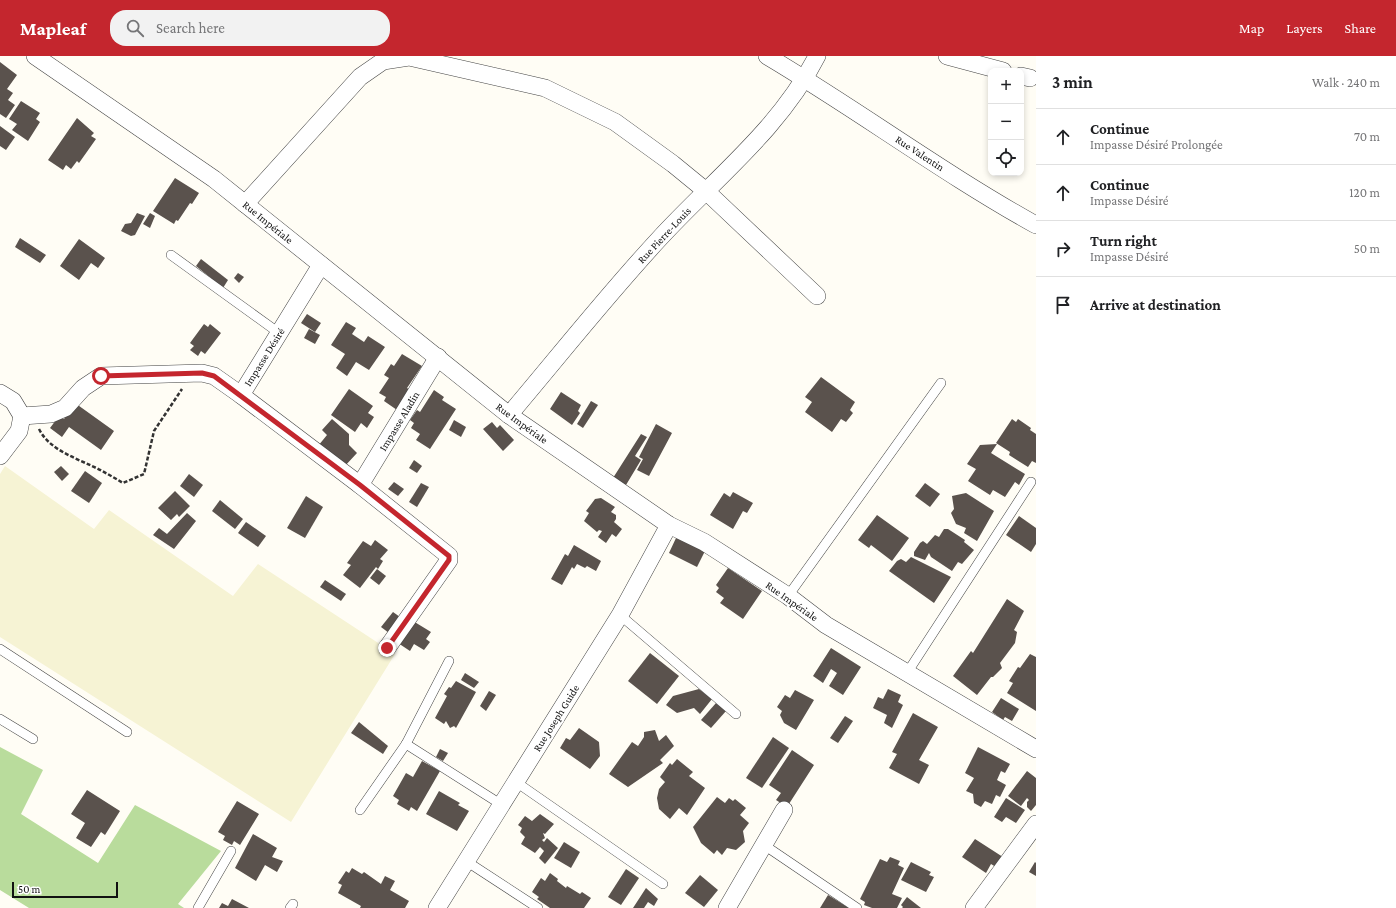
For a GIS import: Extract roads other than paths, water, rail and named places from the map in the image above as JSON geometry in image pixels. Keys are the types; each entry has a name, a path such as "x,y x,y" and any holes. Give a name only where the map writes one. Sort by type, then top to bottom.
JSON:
{"street":[{"name":"Rue Impériale","path":"35,56 214,179 509,415 669,525 704,542 788,596 826,625 1036,749"},
{"name":"Rue Valentin","path":"767,56 806,79 996,203 1036,225"},
{"name":"Rue Pierre-Louis","path":"509,415 659,239 772,123 806,79 817,56"},
{"path":"947,56 992,68"},
{"path":"245,204 360,77 383,61 409,57 546,88 615,122 673,164 706,191 817,296"},
{"name":"Impasse Désiré","path":"321,265 241,395 360,485 450,558 387,648"},
{"name":"Impasse Aladin","path":"360,485 438,357"},
{"path":"27,416 51,414 65,408 83,388 101,376 202,373 214,376 241,395"},
{"path":"0,393 13,401 27,416"},
{"path":"0,456 27,416"},
{"name":"Rue Joseph Guide","path":"437,908 620,615 669,525"},
{"path":"727,908 784,810"},
{"path":"974,908 1036,824"}],"lane":[{"path":"171,255 279,333"},
{"path":"788,596 941,383"},
{"path":"907,673 1032,482"},
{"path":"620,615 736,714"},
{"path":"0,649 127,732"},
{"path":"360,810 406,744 449,661"},
{"path":"0,719 33,739"},
{"path":"406,744 502,805"},
{"path":"516,782 663,884"},
{"path":"764,845 857,908"},
{"path":"198,908 231,851"},
{"path":"466,861 538,908"}]}
